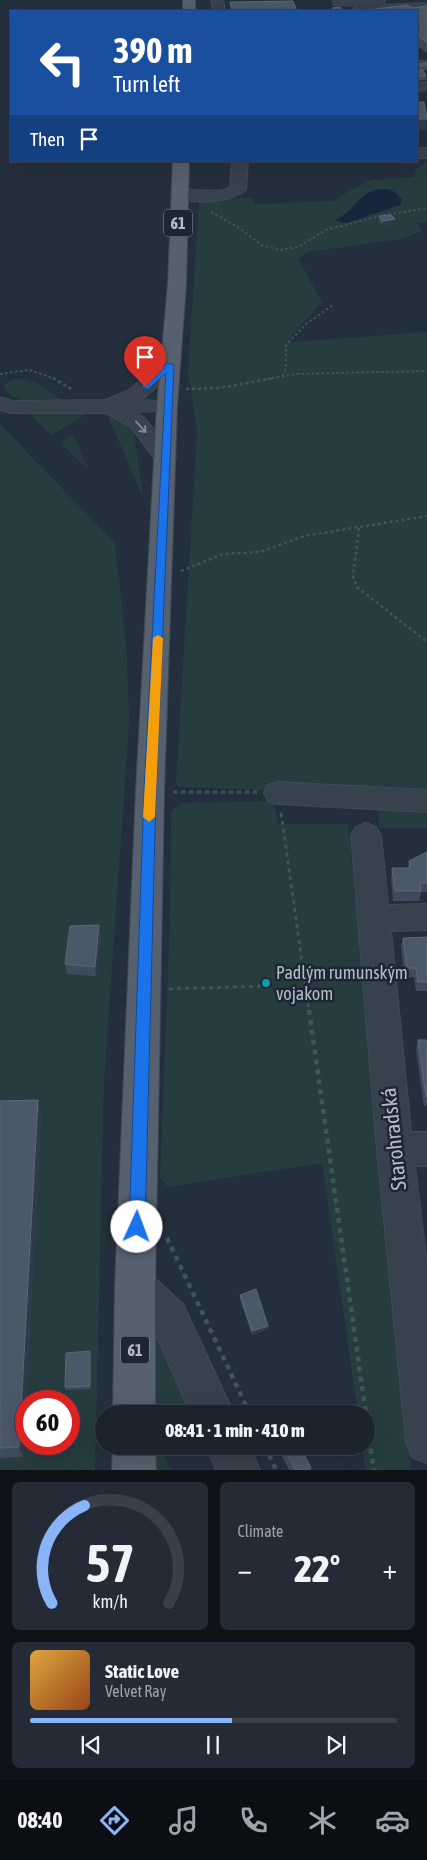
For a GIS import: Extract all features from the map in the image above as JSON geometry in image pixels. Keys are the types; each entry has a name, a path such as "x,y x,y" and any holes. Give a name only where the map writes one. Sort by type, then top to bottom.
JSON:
{"main road":[{"name":"61","path":"134,1405 135,1287 150,792 162,572 168,397 177,284 181,162"},
{"path":"134,1455 134,1470"}],"street":[{"path":"338,2 387,2 386,0"},
{"path":"360,10 425,7"},
{"path":"179,200 234,193 238,189 240,162"},
{"path":"109,406 135,395 170,365"},
{"path":"0,403 11,407 109,406 168,397"},
{"path":"109,406 137,422 165,457"},
{"path":"278,793 427,801"},
{"name":"Starohradská","path":"366,835 373,918 411,1149 427,1442"},
{"path":"373,918 427,917"},
{"path":"135,1287 169,1318 209,1405"},
{"path":"231,1455 238,1470"}],"path":[{"path":"179,200 202,207 238,227 262,245 279,250 298,247 326,230 384,215 427,208"},
{"path":"282,377 286,368 286,345 306,324 333,306"},
{"path":"0,374 13,369 42,372 77,393"},
{"path":"168,397 296,374 427,371"},
{"path":"162,572 184,570 223,554 260,552 304,536 427,516"},
{"path":"359,528 353,576 357,587 427,642"},
{"path":"150,792 278,793 365,1405"},
{"path":"167,989 261,986"},
{"path":"166,1230 168,1240 246,1405"},
{"path":"269,1455 276,1470"},
{"path":"372,1455 374,1470"}],"green space":[{"path":"427,162 427,222 417,223 422,231 401,239 308,252 298,259 322,302 289,339 292,342 427,332 427,828 379,828 377,795 179,787 176,783 197,432 188,372 199,202 206,199 253,198 254,204 334,201 371,180 414,177 416,169"},
{"path":"16,379 35,383 62,401 38,402 15,398 4,388 4,384"},
{"path":"29,414 86,414 52,435"},
{"path":"108,416 123,422 134,433 143,498"},
{"path":"0,424 115,543 127,655 129,724 104,1082 97,1405 95,1405 95,1470 0,1470"},
{"path":"73,434 88,469 62,445 62,441"},
{"path":"274,801 278,824 348,824 411,1470 366,1470 364,1455 375,1455 375,1405 357,1405 322,1163 168,1187 160,1177 170,917 171,811 183,803"},
{"path":"155,1333 188,1405 150,1405 149,1338"},
{"path":"150,1455 166,1455 164,1456 170,1470 151,1470"}],"water":[{"path":"381,189 391,190 396,193 402,200 400,205 347,223 335,220 348,212 367,194"}],"building":[{"path":"293,1 297,10 232,10 230,2"},
{"path":"407,5 413,8 427,6 427,42 418,36 418,10 375,9"},
{"path":"340,7 342,10 333,10 332,8"},
{"path":"419,63 427,63 427,66 420,66"},
{"path":"418,70 423,70 426,76 418,76"},
{"path":"418,102 424,102 427,119 418,119"},
{"path":"391,215 395,219 383,221 379,216"},
{"path":"427,852 427,883 420,883 421,891 395,891 392,868 410,868 409,861"},
{"path":"99,925 95,967 65,964 70,926"},
{"path":"427,937 427,982 418,982 416,968 407,968 403,938"},
{"path":"418,1040 427,1040 427,1097 426,1097"},
{"path":"38,1100 22,1390 15,1390 15,1447 0,1448 0,1101"},
{"path":"256,1289 268,1326 252,1331 240,1295"},
{"path":"90,1351 90,1386 65,1387 66,1353"},
{"path":"288,1455 304,1455 311,1468 295,1470"}],"slow traffic":[{"path":"149,817 158,638"}],"place":[{"name":"Padlým rumunským vojakom","path":"266,983"}],"route":[{"path":"137,1227 150,792 162,572 170,365 145,387"}]}
